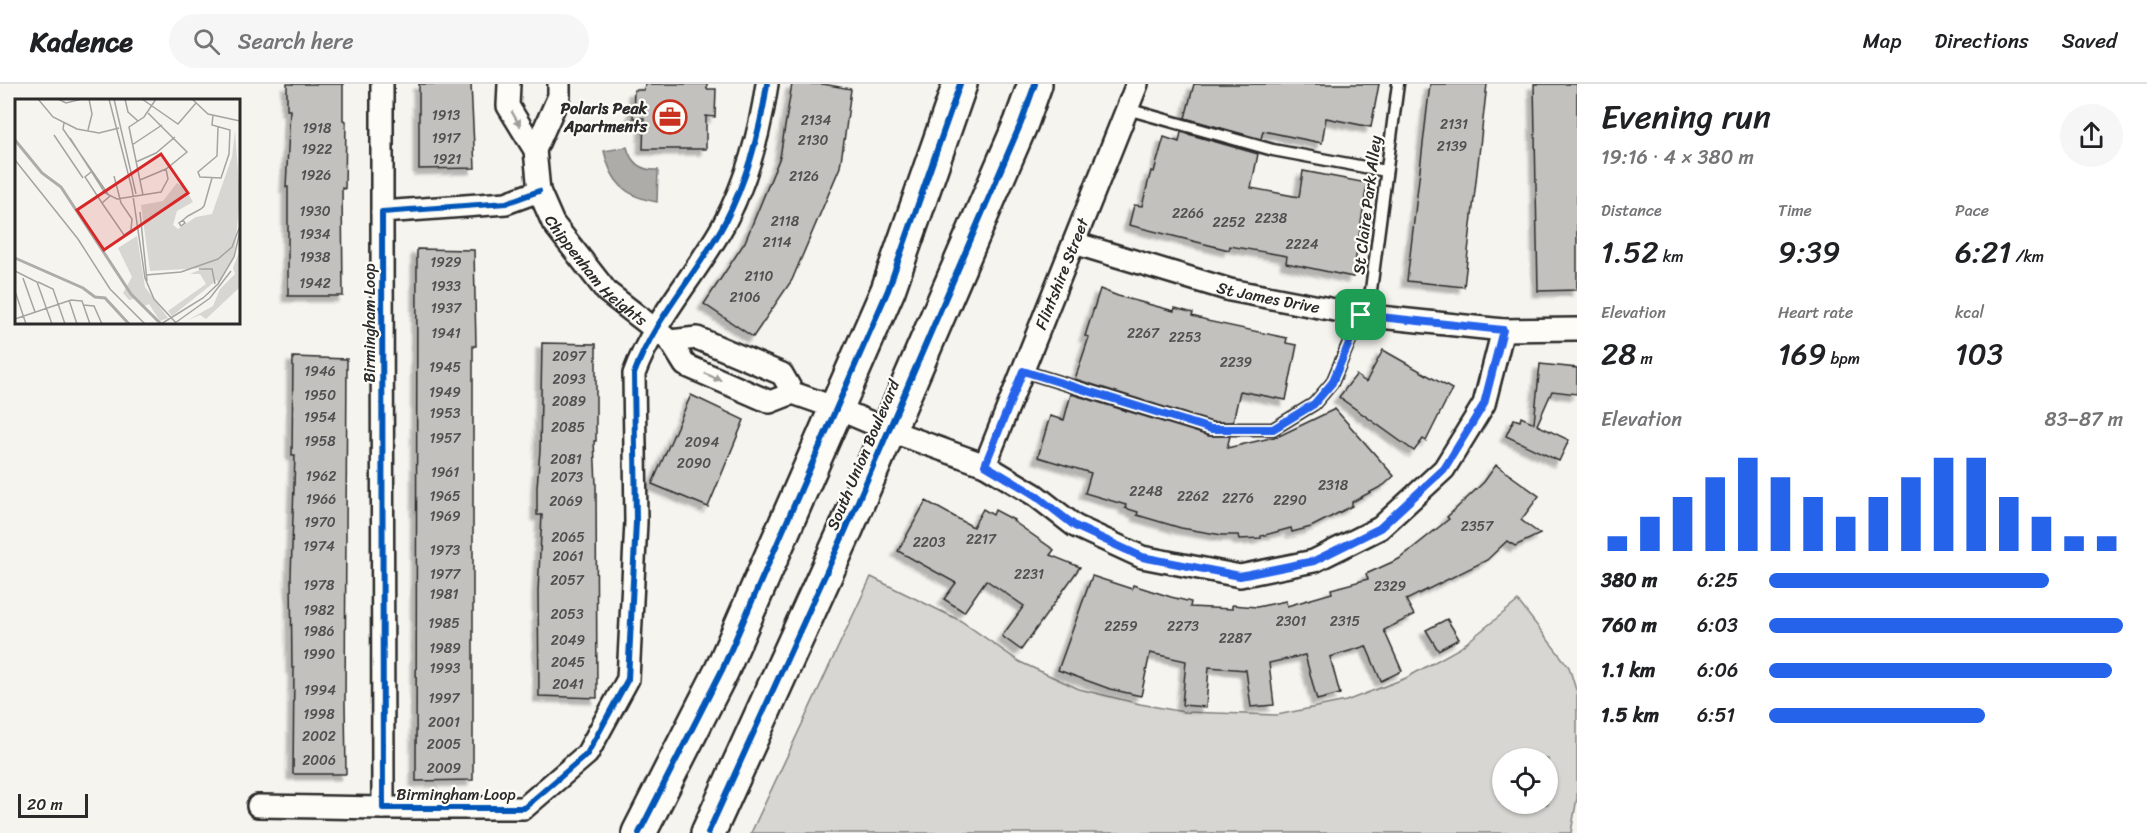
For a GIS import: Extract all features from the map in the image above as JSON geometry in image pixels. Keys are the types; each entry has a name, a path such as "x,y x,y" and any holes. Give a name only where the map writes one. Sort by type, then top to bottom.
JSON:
{"main road":[{"path":"639,833 722,670 888,290 960,84"},
{"name":"South Union Boulevard","path":"708,833 888,430 1021,123 1035,84"}],"street":[{"name":"Birmingham Loop","path":"382,84 383,808"},
{"name":"Chippenham Heights","path":"509,84 508,106 535,150 539,190 554,223 607,292 663,336 685,365 770,402 793,393"},
{"name":"Chippenham Heights","path":"535,150 559,96 559,84"},
{"name":"Birmingham Loop","path":"258,806 524,808 587,754 628,679 636,522 634,374 639,361 663,336 723,225 744,179 762,119 767,84"},
{"name":"Flintshire Street","path":"985,465 1137,84"},
{"path":"382,212 506,203 539,190"},
{"name":"St James Drive","path":"1074,243 1230,290 1361,315 1503,330 1577,329"},
{"path":"663,336 697,338 782,374 793,393 985,465 1035,495 1075,526 1142,557 1240,576 1314,561 1380,528 1444,469 1484,404 1503,330"}],"lane":[{"name":"St Claire Park Alley","path":"1023,371 1211,429 1273,429 1314,404 1332,383 1371,290 1398,84"},
{"path":"1127,109 1273,150 1386,171"}],"shaded area":[{"path":"627,147 634,162 638,165 658,170 657,202 628,192 615,179 604,151"},
{"path":"871,577 961,621 1020,662 1079,689 1184,712 1277,715 1346,701 1406,678 1460,648 1518,601 1569,667 1577,693 1577,798 1571,833 751,833"}],"building":[{"path":"287,84 343,84 343,120 346,121 345,189 342,188 343,296 288,296 288,187 286,187 290,110 287,110"},
{"path":"419,84 471,84 475,168 419,169"},
{"name":"Polaris Peak Apartments","path":"645,84 707,84 707,89 716,89 715,117 706,116 706,149 643,149 644,118 633,118 634,90 644,90"},
{"path":"792,84 823,84 851,89 840,167 792,280 753,337 704,304 745,242 780,157"},
{"path":"1194,84 1379,84 1371,127 1326,118 1322,143 1263,131 1261,139 1185,118"},
{"path":"1430,84 1487,84 1464,287 1407,281"},
{"path":"1534,84 1577,84 1577,290 1538,291"},
{"path":"1181,132 1258,154 1251,188 1299,197 1303,171 1367,183 1353,277 1286,263 1287,256 1230,246 1229,250 1129,225 1134,205 1142,206 1151,171 1154,172 1164,137 1179,142"},
{"path":"417,249 474,250 476,346 473,346 473,780 416,781"},
{"path":"1100,289 1174,311 1175,308 1193,313 1192,316 1207,321 1287,338 1286,343 1297,345 1286,400 1240,391 1233,422 1212,422 1075,379 1089,337 1085,336"},
{"path":"542,343 596,344 596,441 594,441 597,698 539,696 538,591 542,515 537,515 537,487"},
{"path":"1383,350 1452,389 1426,441 1423,439 1414,451 1339,397 1356,375 1366,382"},
{"path":"293,357 347,359 346,774 293,774 294,668 292,668 291,576 295,455 292,455"},
{"path":"1540,364 1577,368 1577,394 1552,391 1537,425 1569,440 1559,461 1506,436 1514,419 1520,421 1521,417 1534,423"},
{"path":"1071,394 1209,436 1230,436 1227,448 1279,436 1335,409 1394,476 1384,485 1352,502 1352,506 1311,527 1292,532 1291,528 1261,536 1261,538 1239,539 1238,535 1222,535 1181,528 1137,515 1138,512 1125,508 1126,505 1085,493 1091,473 1038,457 1050,416 1064,420"},
{"path":"691,395 744,420 708,507 652,484"},
{"path":"1496,465 1539,496 1521,520 1540,534 1515,546 1507,541 1487,560 1406,600 1414,615 1384,630 1402,671 1381,681 1366,646 1330,657 1340,694 1317,700 1305,655 1269,663 1274,705 1251,707 1246,670 1209,667 1206,707 1182,705 1186,661 1150,653 1141,696 1110,689 1058,670 1092,576 1132,589 1133,585 1191,602 1190,607 1232,609 1232,605 1257,607 1286,601 1287,606 1332,593 1331,589 1368,579 1366,574 1399,559 1449,519 1447,517 1484,482"},
{"path":"926,501 973,527 983,509 993,515 995,510 1014,520 1054,550 1050,555 1080,567 1021,650 1002,636 1024,606 986,580 964,612 944,599 956,583 898,551"},
{"path":"1447,619 1459,639 1438,650 1426,630"}],"cycle path":[{"path":"539,191 506,203 382,212 383,808 524,808 587,754 628,679 636,522 634,374 642,354 664,316 713,243 732,207 752,156 767,84"},
{"path":"639,833 722,670 888,290 960,84"},
{"path":"708,833 846,529 1021,123 1035,84"}],"place":[{"name":"Polaris Peak Apartments","path":"670,117"}],"route":[{"path":"1361,315 1503,330 1484,404 1444,469 1380,528 1314,561 1240,576 1142,557 1075,526 1035,495 985,465 1023,371 1211,429 1273,429 1314,404 1332,383 1361,315"}]}
